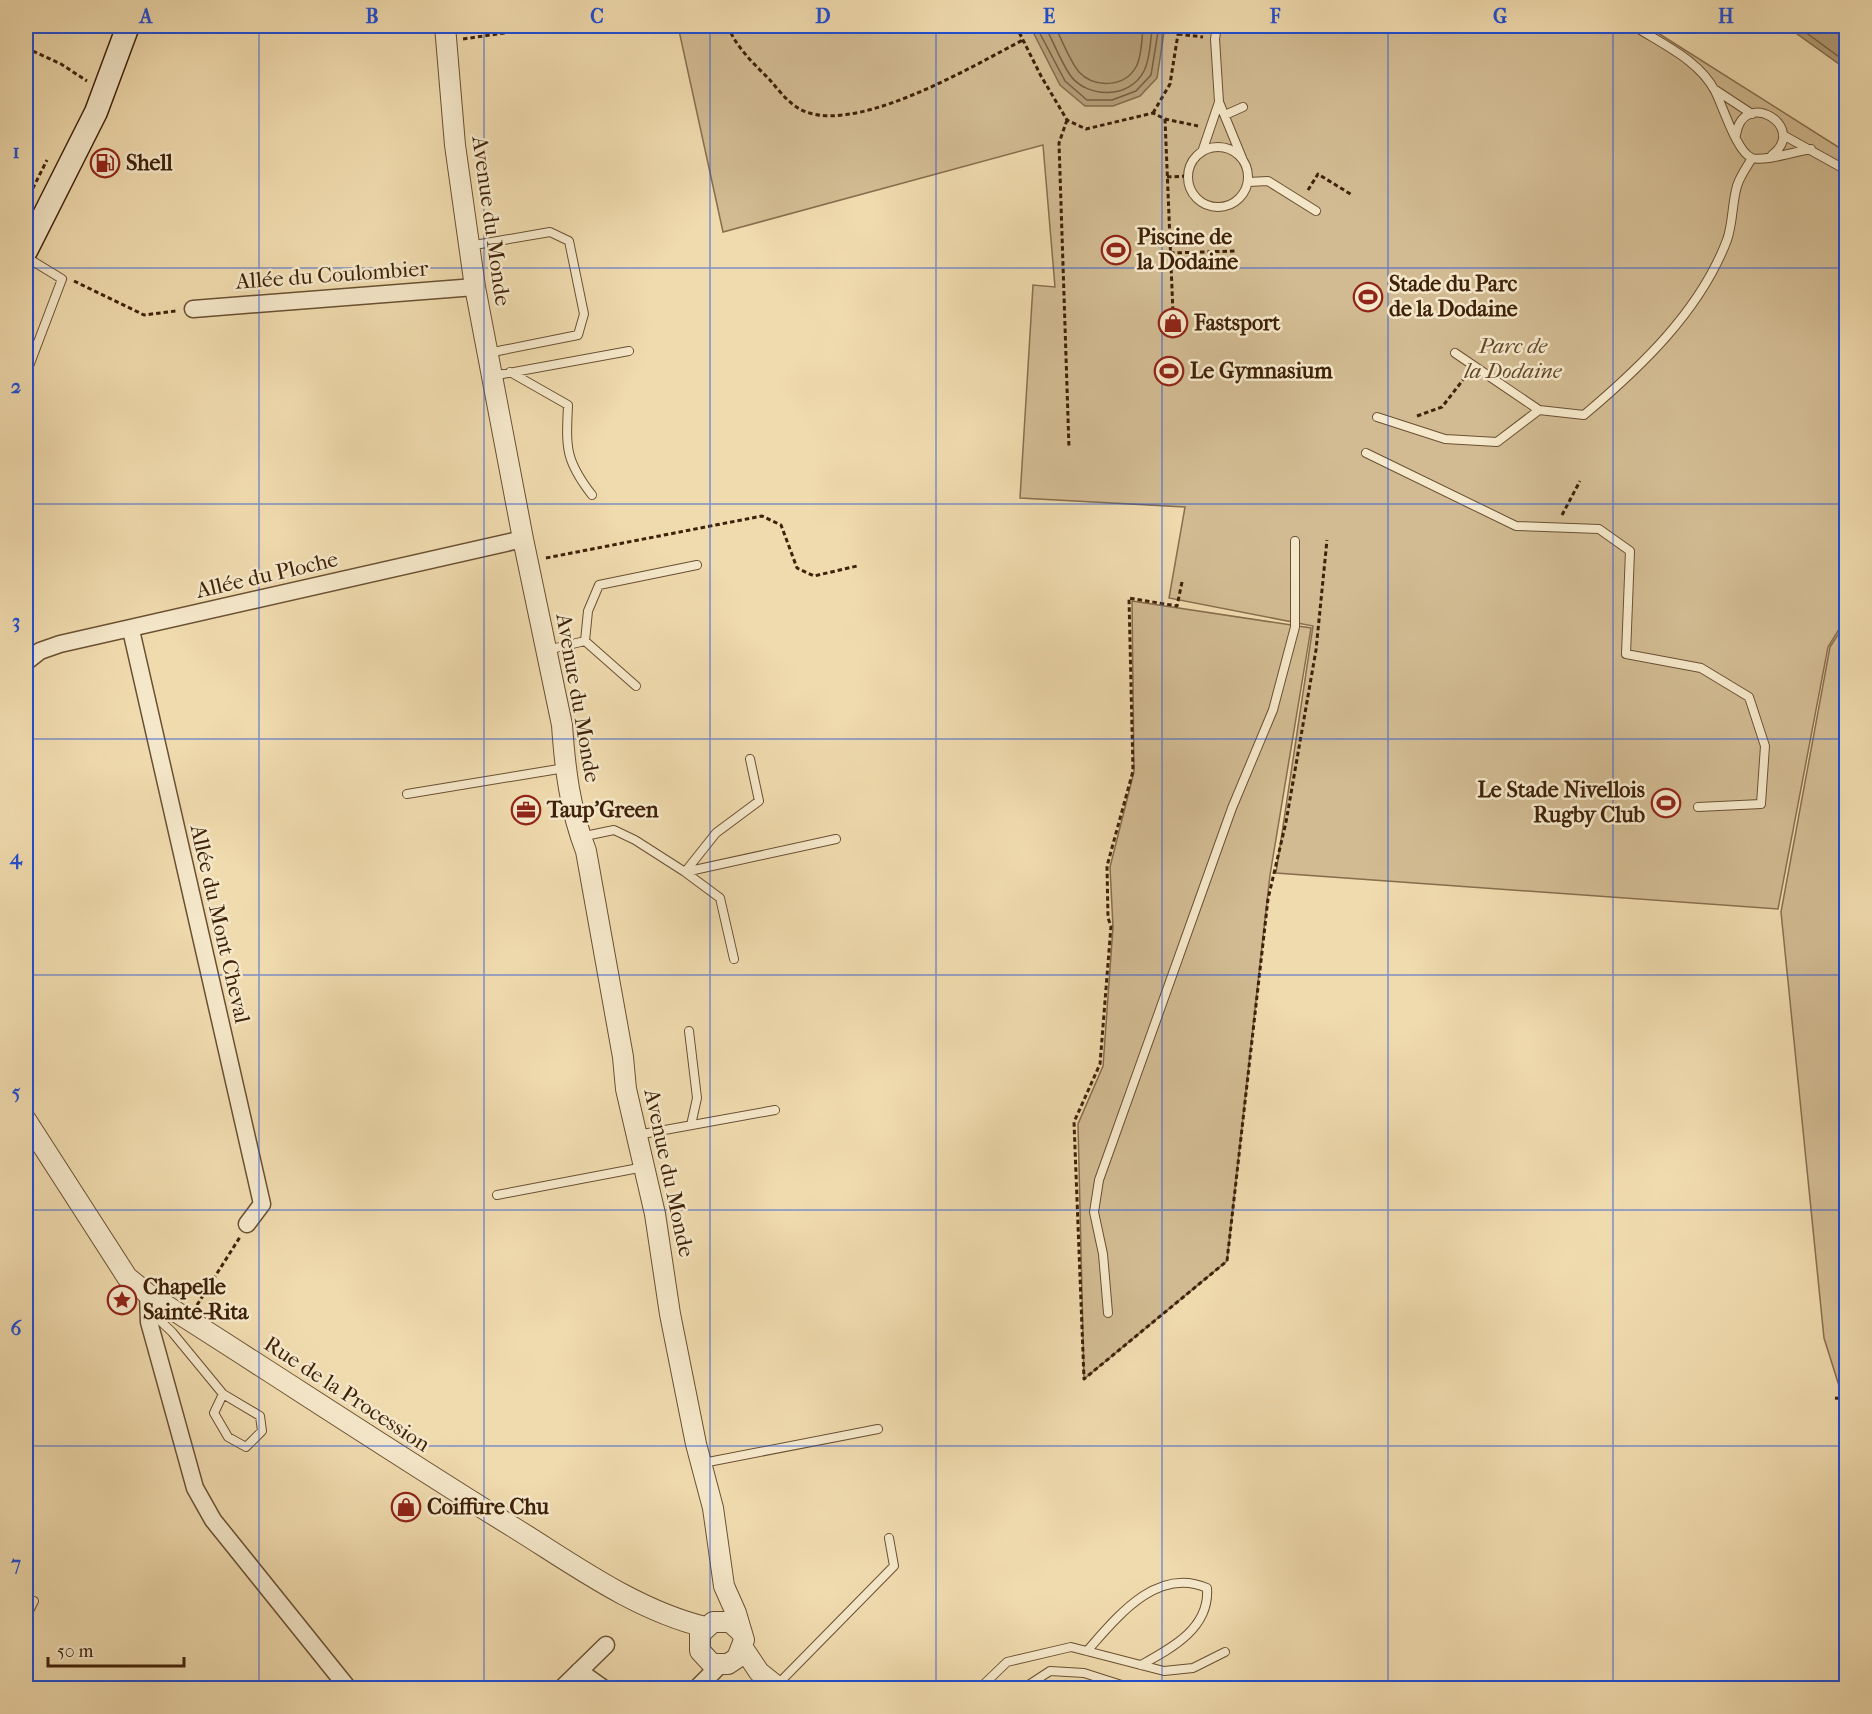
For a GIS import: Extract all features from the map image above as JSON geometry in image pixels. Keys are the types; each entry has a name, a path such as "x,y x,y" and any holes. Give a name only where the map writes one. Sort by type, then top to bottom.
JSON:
{"main road":[{"path":"26,227 89,86 119,26"},
{"path":"26,251 96,112 128,26"}],"street":[{"name":"Avenue du Monde","path":"446,34 455,145 475,287 488,352 501,374 523,539 562,725 565,768 575,823 586,851 636,1136 645,1167 665,1266 672,1325 696,1444 703,1463 713,1508 724,1586 742,1640 759,1672"},
{"name":"Allée du Coulombier","path":"193,309 475,287"},
{"name":"Allée du Ploche","path":"26,662 40,651 60,644 131,630 523,539"},
{"name":"Allée du Mont Cheval","path":"131,630 262,1204 247,1224"},
{"name":"Rue de la Procession","path":"26,1120 127,1277 148,1302 188,1319 437,1481 631,1598 676,1620 712,1647"},
{"path":"148,1302 149,1322 195,1488 213,1520 348,1689"},
{"name":"Avenue du Monde","path":"712,1647 724,1586"},
{"path":"698,1687 712,1647 730,1622 742,1640 737,1658 712,1647"},
{"path":"561,1689 606,1645"},
{"path":"712,1647 759,1672 777,1687"},
{"path":"579,1671 603,1689"}],"lane":[{"path":"1218,26 1215,39 1219,102 1244,161 1248,182 1245,192 1232,204 1211,207 1194,195 1188,176 1195,159 1202,152 1218,147 1227,149 1244,161"},
{"path":"1634,26 1695,65 1714,88 1740,149 1752,158 1811,149"},
{"path":"1714,88 1752,114 1769,114 1781,127 1783,135 1779,148 1769,157"},
{"path":"1202,152 1219,102"},
{"path":"1225,115 1247,106"},
{"path":"1736,136 1741,122 1752,114"},
{"path":"1783,135 1846,170"},
{"path":"1455,353 1539,410 1584,415 1632,374 1676,324 1703,284 1727,239 1737,185 1752,158"},
{"path":"1248,182 1268,181 1316,211"},
{"path":"469,246 550,232 569,241 584,314 578,335 488,352"},
{"path":"26,257 62,279 26,374"},
{"path":"501,374 629,351"},
{"path":"501,374 568,405 567,438 572,470 592,495"},
{"path":"1377,417 1445,439 1497,442 1539,410"},
{"path":"1366,453 1516,526 1599,529 1630,551 1626,654 1701,668 1749,697 1765,746 1761,804 1698,807"},
{"path":"1108,1313 1103,1254 1094,1212 1100,1180 1232,808 1273,710 1295,627 1295,541"},
{"path":"585,641 588,611 599,585 697,566"},
{"path":"547,650 585,641"},
{"path":"585,641 636,686"},
{"path":"684,872 716,833 759,801 750,759"},
{"path":"407,794 565,768"},
{"path":"580,837 614,830 635,840 720,898 734,959"},
{"path":"684,872 837,839"},
{"path":"689,1031 697,1098 691,1125"},
{"path":"636,1136 775,1110"},
{"path":"497,1195 645,1167"},
{"path":"148,1302 223,1394 260,1416 262,1431 246,1447 228,1437 214,1413 223,1394"},
{"path":"703,1463 878,1429"},
{"path":"777,1687 894,1566 889,1538"},
{"path":"1087,1650 1146,1592 1191,1581 1207,1588 1208,1603 1198,1623 1175,1646 1141,1665"},
{"path":"26,1617 34,1601"},
{"path":"980,1689 1007,1662 1071,1647 1164,1671 1193,1668 1224,1652"},
{"path":"1024,1689 1050,1671 1084,1673 1131,1689"},
{"path":"1216,1689 1237,1686"}],"path":[{"path":"446,34 553,26"},
{"path":"728,26 732,35 760,70 796,107 824,116 850,115 899,101 1023,40"},
{"path":"1016,26 1067,120 1086,129 1154,113 1165,119 1209,128"},
{"path":"1154,113 1170,84 1178,34 1177,26"},
{"path":"1178,34 1215,39"},
{"path":"26,48 61,64 89,86"},
{"path":"1165,119 1173,313"},
{"path":"1067,120 1059,143 1069,448"},
{"path":"26,202 51,152"},
{"path":"1300,201 1317,174 1352,195"},
{"path":"1167,177 1188,176"},
{"path":"1170,253 1235,251"},
{"path":"62,279 71,280 144,315 193,309"},
{"path":"1399,424 1442,407 1474,366"},
{"path":"1556,527 1580,481"},
{"path":"528,561 762,516 781,525 797,568 814,576 857,566"},
{"path":"188,1319 247,1224"},
{"path":"1835,1398 1846,1399"}],"green space":[{"path":"456,26 508,26 459,32"},
{"name":"Parc de la Dodaine","path":"678,26 1647,26 1846,152 1846,618 1828,647 1778,909 1276,873 1313,626 1169,598 1185,507 1020,498 1033,285 1055,287 1043,145 723,232"},
{"path":"1132,601 1311,628 1270,875 1227,1261 1084,1379 1078,1124 1103,1066 1113,927 1110,867 1134,772"},
{"path":"1846,622 1846,1393 1841,1392 1824,1338 1781,912 1830,647"}],"water":[{"path":"1030,26 1165,26 1157,78 1140,96 1113,106 1085,106 1060,85"},
{"path":"1786,26 1846,26 1846,69"}],"place":[{"name":"Shell","path":"105,163"},
{"name":"Piscine de la Dodaine","path":"1116,250"},
{"name":"Stade du Parc de la Dodaine","path":"1368,297"},
{"name":"Fastsport","path":"1173,323"},
{"name":"Le Gymnasium","path":"1169,371"},
{"name":"Le Stade Nivellois Rugby Club","path":"1666,803"},
{"name":"Taup’Green","path":"526,810"},
{"name":"Chapelle Sainte-Rita","path":"122,1300"},
{"name":"Coiffure Chu","path":"406,1507"}]}
